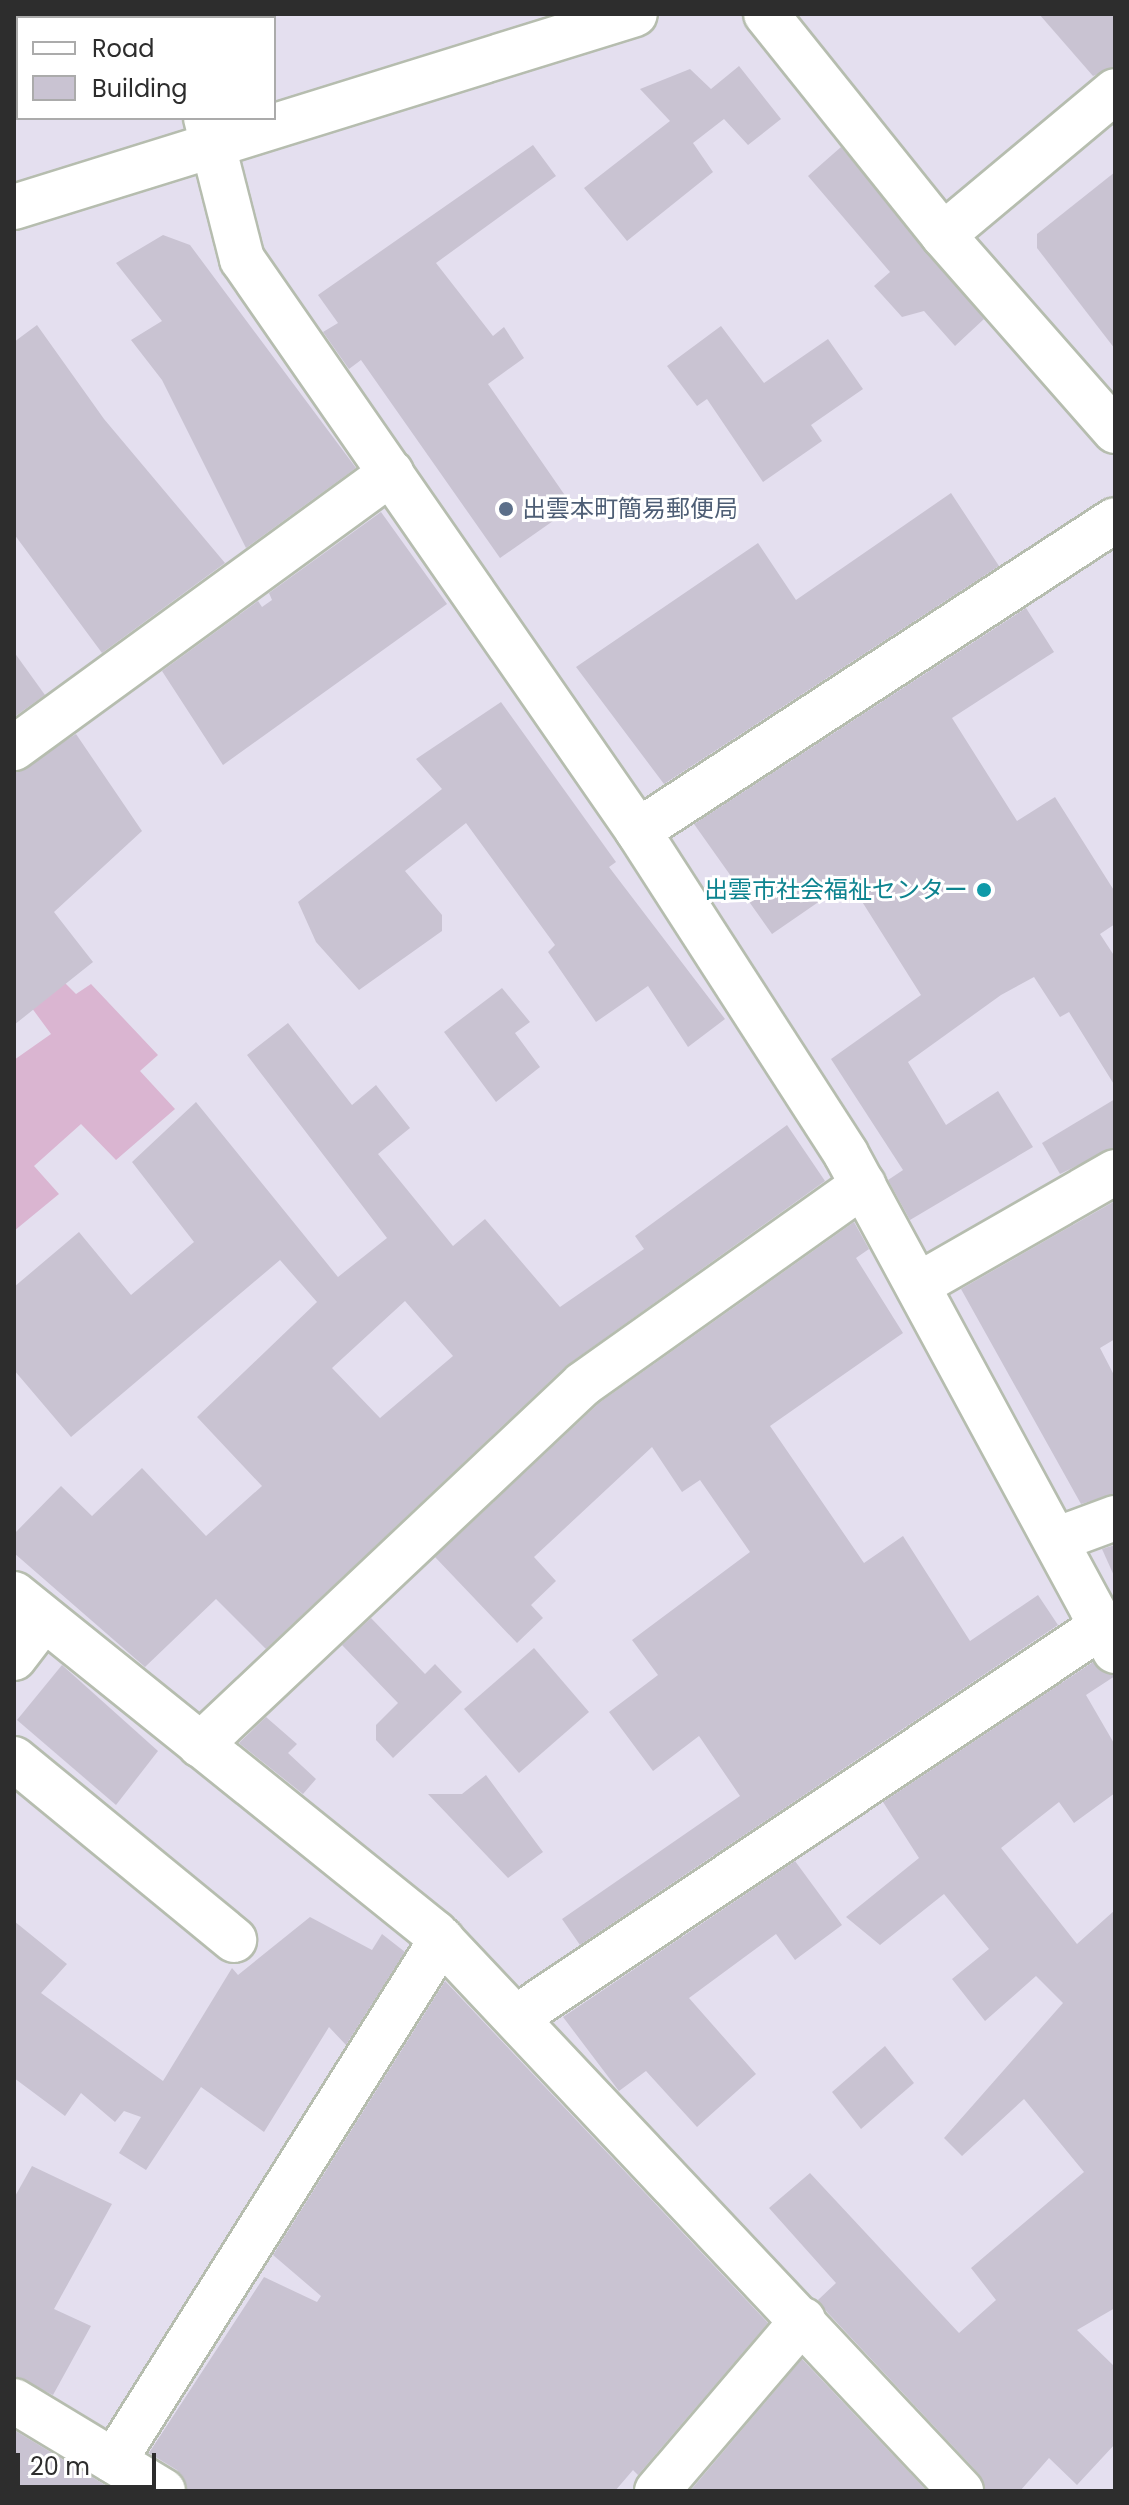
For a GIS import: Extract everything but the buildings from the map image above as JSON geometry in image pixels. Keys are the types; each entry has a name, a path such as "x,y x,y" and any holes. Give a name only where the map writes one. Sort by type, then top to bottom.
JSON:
{"street":[{"path":"276,113 635,14"},
{"path":"766,14 943,235 1115,431"},
{"path":"943,235 1115,91"},
{"path":"14,207 209,131 249,120"},
{"path":"209,131 242,259 638,831 863,1185 1058,1539 1108,1639 520,2015"},
{"path":"14,748 391,473"},
{"path":"638,831 1115,520"},
{"path":"918,1285 1115,1172"},
{"path":"200,1745 583,1384 863,1185"},
{"path":"1058,1539 1115,1518"},
{"path":"14,1658 28,1607 442,1939 520,2015 961,2491"},
{"path":"14,1759 234,1940"},
{"path":"114,2461 442,1939"},
{"path":"657,2491 803,2320"},
{"path":"14,2401 163,2491"}],"shaded area":[{"path":"57,975 76,994 91,984 158,1055 140,1071 175,1109 116,1160 81,1124 34,1166 59,1194 14,1231 14,1060 51,1034 23,996"}],"place":[{"name":"出雲本町簡易郵便局","path":"506,509"},
{"name":"出雲市社会福祉センター","path":"984,890"}]}
